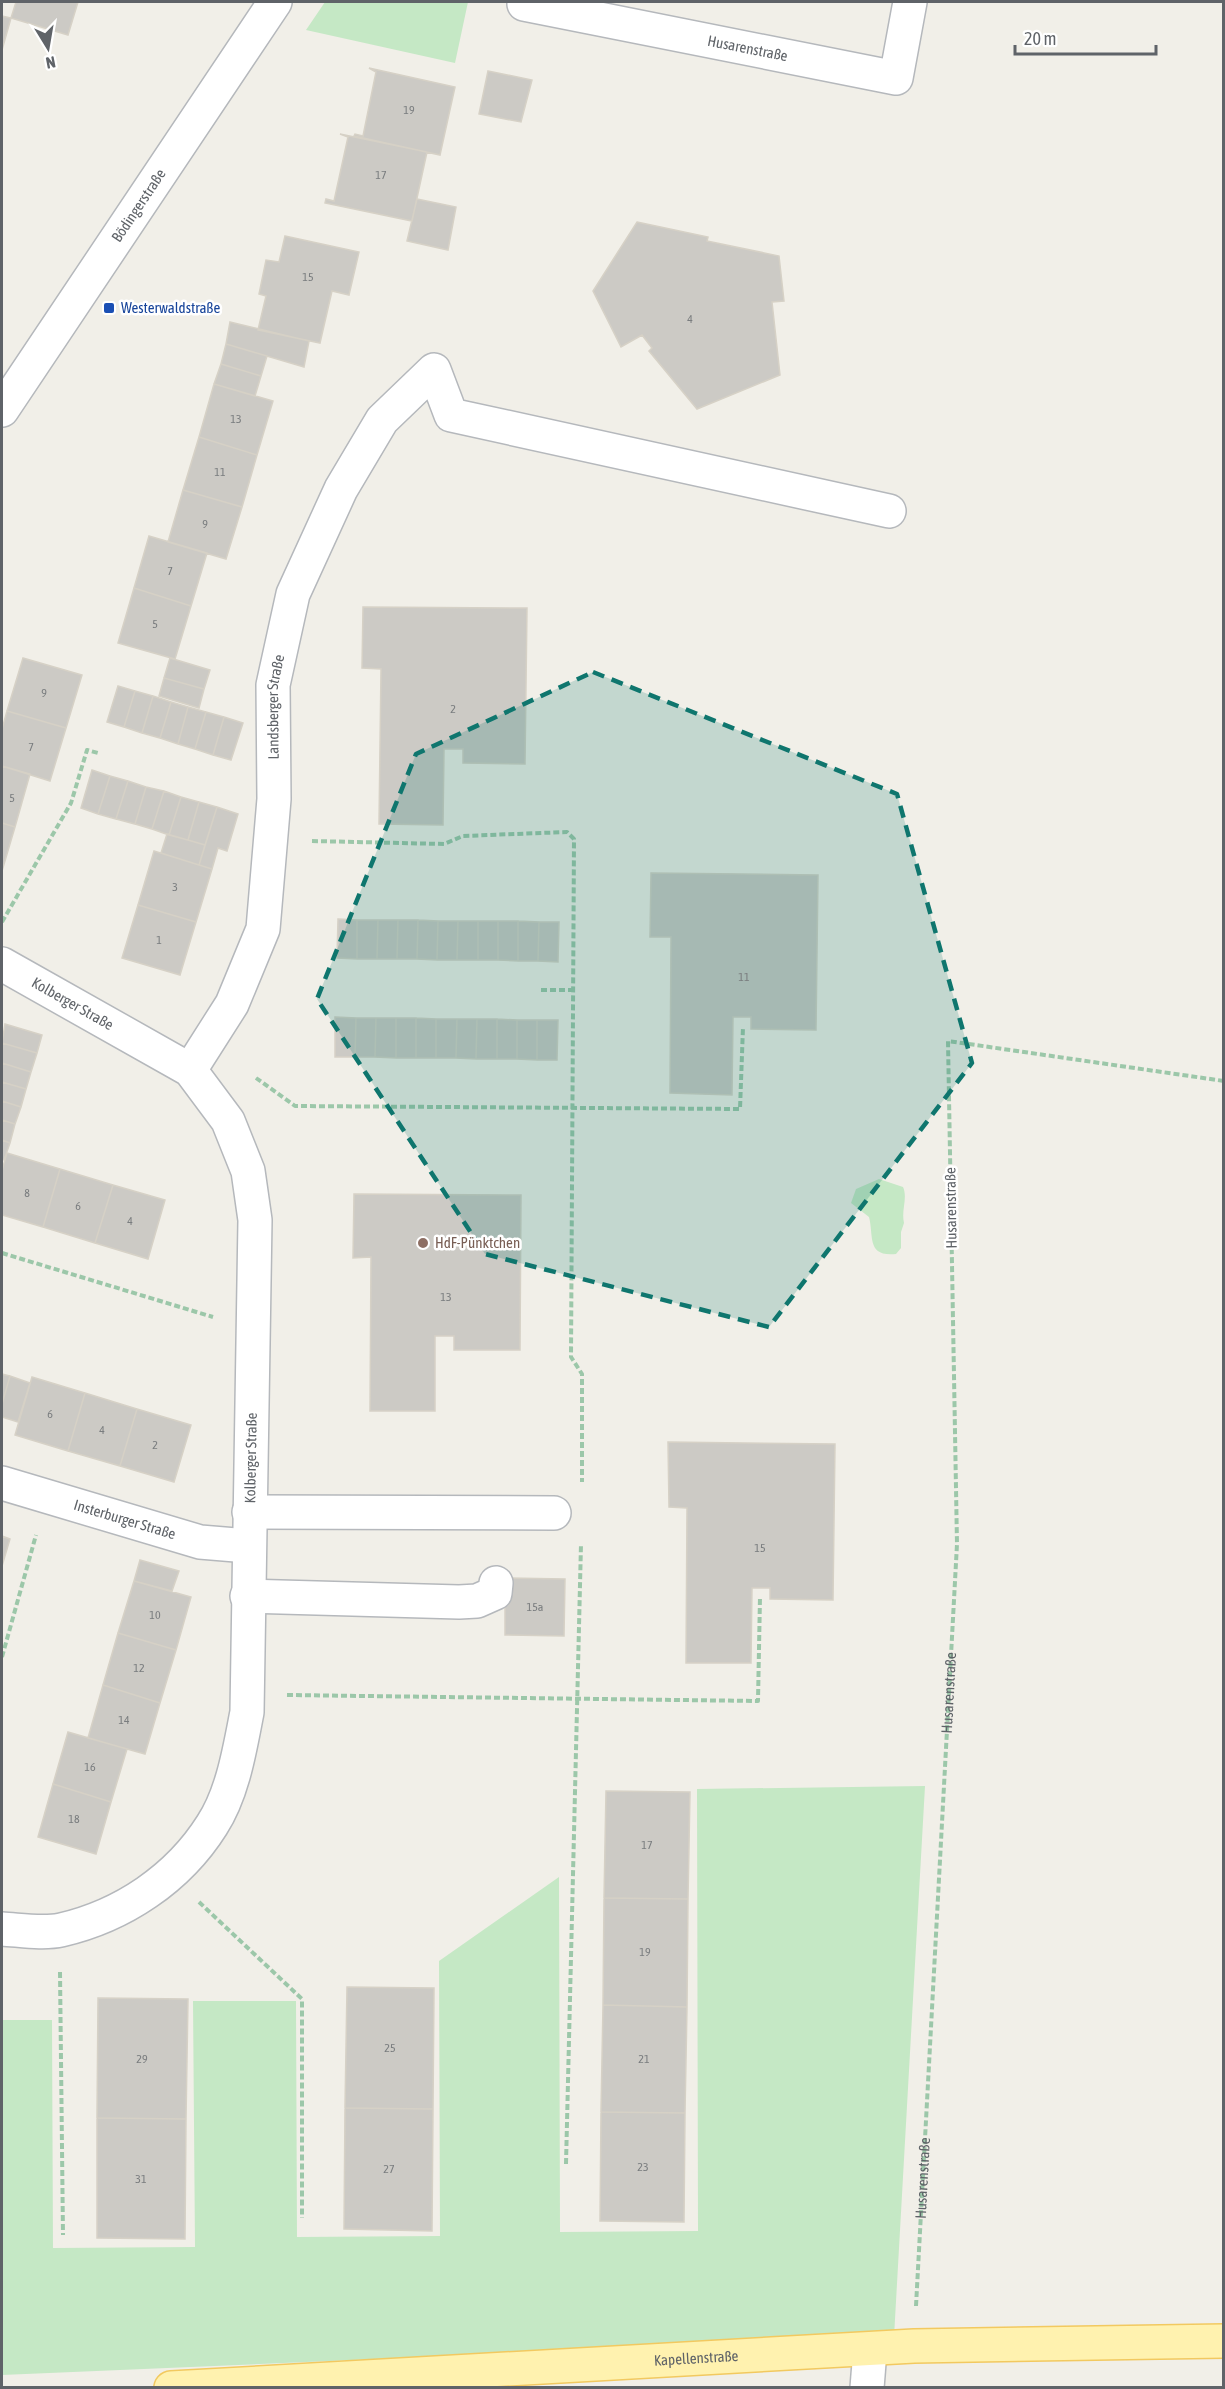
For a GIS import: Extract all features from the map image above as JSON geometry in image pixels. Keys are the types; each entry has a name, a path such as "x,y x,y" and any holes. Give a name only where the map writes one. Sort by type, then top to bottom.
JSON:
{"main road":[{"name":"Kapellenstraße","path":"171,2388 914,2346 1224,2341"}],"street":[{"name":"Bödingerstraße","path":"2,410 274,2"},
{"name":"Husarenstraße","path":"524,4 896,78 910,2"},
{"name":"Landsberger Straße","path":"190,1070 232,1004 263,929 274,799 273,685 292,594 341,489 382,420 434,370 451,415 889,511"},
{"name":"Kolberger Straße","path":"2,964 190,1070 228,1121 249,1171 255,1220 247,1596 247,1712 236,1769 213,1825 170,1875 124,1908 60,1930 2,1929"},
{"name":"Insterburger Straße","path":"2,1483 200,1542 248,1546"},
{"path":"249,1512 554,1513"},
{"path":"247,1596 468,1601 488,1598 495,1593 496,1583"},
{"path":"867,2388 870,2350"}],"path":[{"path":"2,922 71,803 87,750 98,753"},
{"path":"271,840 444,844 463,836 567,832 574,839 571,1357 582,1374 582,1494"},
{"path":"541,990 574,990"},
{"path":"256,1078 295,1106 740,1109 743,1027"},
{"name":"Husarenstraße","path":"914,2346 957,1544 948,1041 1224,1081"},
{"path":"2,1253 254,1330"},
{"path":"2,1657 47,1497"},
{"path":"566,2164 581,1540"},
{"path":"247,1695 758,1701 760,1597"},
{"path":"170,1875 302,1999 302,2218"},
{"path":"60,1930 63,2235"}],"highlighted area":[{"path":"593,672 897,794 972,1063 769,1327 485,1254 317,999 416,754"}],"green space":[{"path":"325,2 468,2 455,63 306,30"},
{"path":"879,1179 903,1187 904,1191 901,1248 896,1254 886,1254 876,1249 873,1244 869,1217 851,1203 856,1189"},
{"path":"925,1786 894,2337 2,2375 2,2020 52,2020 53,2248 195,2247 193,2001 296,2001 297,2237 440,2236 439,1961 559,1877 560,2232 698,2231 697,1789"}],"building":[{"path":"16,2 78,2 68,35 11,18"},
{"path":"2,16 11,18 2,50"},
{"path":"369,68 455,87 440,155 354,136 355,134 363,136 376,72"},
{"path":"488,71 532,80 521,122 479,114"},
{"path":"340,134 427,152 412,221 325,203 326,199 334,201 348,137"},
{"path":"417,199 456,207 448,250 407,241"},
{"path":"637,222 708,237 707,241 779,256 784,301 772,302 780,375 697,409 649,351 652,348 642,335 621,347 593,291"},
{"path":"285,236 359,252 349,295 332,291 320,343 258,330 266,296 259,294 266,260 279,262"},
{"path":"230,322 309,341 304,367 226,344"},
{"path":"226,344 267,356 261,376 221,364"},
{"path":"221,364 261,376 255,396 214,384"},
{"path":"214,384 273,401 257,455 199,437"},
{"path":"199,437 257,455 242,507 183,490"},
{"path":"183,490 242,507 226,559 168,542"},
{"path":"149,536 207,553 191,606 134,588"},
{"path":"134,588 191,606 175,659 118,643"},
{"path":"363,607 527,608 525,764 463,763 463,749 444,749 443,825 379,824 381,669 362,668"},
{"path":"23,658 82,675 66,728 7,711"},
{"path":"170,658 210,670 204,689 164,678"},
{"path":"164,678 204,689 199,708 159,696"},
{"path":"118,686 135,691 124,727 107,722"},
{"path":"135,691 153,696 142,733 124,727"},
{"path":"153,696 171,702 160,738 142,733"},
{"path":"171,702 188,707 178,744 160,738"},
{"path":"188,707 206,712 195,749 178,744"},
{"path":"7,711 66,728 50,781 2,766 2,729"},
{"path":"206,712 224,717 213,755 195,749"},
{"path":"224,717 243,723 231,760 213,755"},
{"path":"2,766 30,774 15,827 2,823"},
{"path":"92,770 110,776 98,814 81,808"},
{"path":"110,776 128,781 116,819 98,814"},
{"path":"128,781 146,787 135,824 116,819"},
{"path":"146,787 164,791 152,829 135,824"},
{"path":"164,791 181,797 169,835 152,829"},
{"path":"181,797 199,802 188,840 169,835"},
{"path":"199,802 217,807 205,845 188,840"},
{"path":"217,807 238,814 227,851 218,848 212,869 199,865"},
{"path":"2,823 15,827 2,871"},
{"path":"167,834 205,845 199,865 161,853"},
{"path":"154,851 212,869 196,922 138,905"},
{"path":"651,873 818,875 816,1030 751,1029 751,1017 733,1017 732,1095 670,1093 671,937 650,937"},
{"path":"138,905 196,922 180,975 122,958"},
{"path":"338,919 357,920 357,959 337,958"},
{"path":"357,920 378,920 377,959 357,959"},
{"path":"378,920 398,920 397,959 377,959"},
{"path":"398,920 418,920 417,959 397,959"},
{"path":"418,920 438,921 437,960 417,959"},
{"path":"438,921 458,921 457,960 437,960"},
{"path":"458,921 478,921 478,960 457,960"},
{"path":"478,921 498,921 498,960 478,960"},
{"path":"498,921 518,921 518,961 498,960"},
{"path":"518,921 539,922 538,961 518,961"},
{"path":"539,922 559,922 558,962 538,961"},
{"path":"335,1017 356,1018 355,1057 335,1057"},
{"path":"356,1018 376,1018 375,1057 355,1057"},
{"path":"376,1018 396,1018 396,1058 375,1057"},
{"path":"396,1018 416,1018 416,1058 396,1058"},
{"path":"416,1018 436,1019 436,1058 416,1058"},
{"path":"436,1019 457,1019 456,1058 436,1058"},
{"path":"457,1019 477,1019 476,1059 456,1058"},
{"path":"477,1019 497,1019 497,1059 476,1059"},
{"path":"497,1019 517,1020 517,1059 497,1059"},
{"path":"517,1020 537,1020 537,1060 517,1059"},
{"path":"537,1020 558,1020 557,1060 537,1060"},
{"path":"5,1024 42,1035 37,1053 2,1043"},
{"path":"2,1043 37,1053 31,1072 2,1063"},
{"path":"2,1063 31,1072 26,1089 2,1082"},
{"path":"2,1082 26,1089 21,1107 2,1101"},
{"path":"2,1101 21,1107 15,1124 2,1120"},
{"path":"2,1120 15,1124 10,1143 2,1140"},
{"path":"2,1140 10,1143 4,1160 2,1159"},
{"path":"7,1153 60,1169 43,1227 2,1215 2,1170"},
{"path":"60,1169 113,1185 95,1243 43,1227"},
{"path":"113,1185 165,1200 148,1259 95,1243"},
{"path":"354,1194 521,1195 520,1350 454,1350 454,1336 435,1336 435,1411 370,1411 371,1257 353,1258"},
{"path":"2,1374 10,1376 2,1404"},
{"path":"10,1376 30,1383 18,1422 2,1417 2,1404"},
{"path":"32,1377 85,1393 68,1451 15,1435"},
{"path":"85,1393 137,1409 120,1466 68,1451"},
{"path":"137,1409 191,1425 174,1482 120,1466"},
{"path":"668,1442 835,1444 833,1600 770,1599 770,1588 752,1588 751,1663 686,1663 687,1508 669,1507"},
{"path":"2,1536 10,1539 2,1566"},
{"path":"140,1560 179,1571 172,1591 134,1581"},
{"path":"505,1578 565,1579 564,1636 505,1635"},
{"path":"134,1581 191,1597 176,1650 118,1633"},
{"path":"118,1633 176,1650 160,1703 103,1685"},
{"path":"103,1685 160,1703 145,1754 88,1738"},
{"path":"68,1732 127,1749 111,1802 53,1784"},
{"path":"53,1784 111,1802 96,1854 38,1837"},
{"path":"606,1791 690,1792 688,1899 604,1898"},
{"path":"604,1898 688,1899 687,2007 603,2005"},
{"path":"347,1987 434,1988 433,2109 345,2108"},
{"path":"98,1998 188,1999 186,2119 97,2118"},
{"path":"603,2005 687,2007 685,2113 601,2112"},
{"path":"345,2108 433,2109 432,2231 344,2229"},
{"path":"601,2112 685,2113 684,2222 600,2221"},
{"path":"97,2118 186,2119 185,2239 97,2238"}],"place":[{"name":"Westerwaldstraße","path":"109,308"},
{"name":"HdF-Pünktchen","path":"423,1243"}]}
